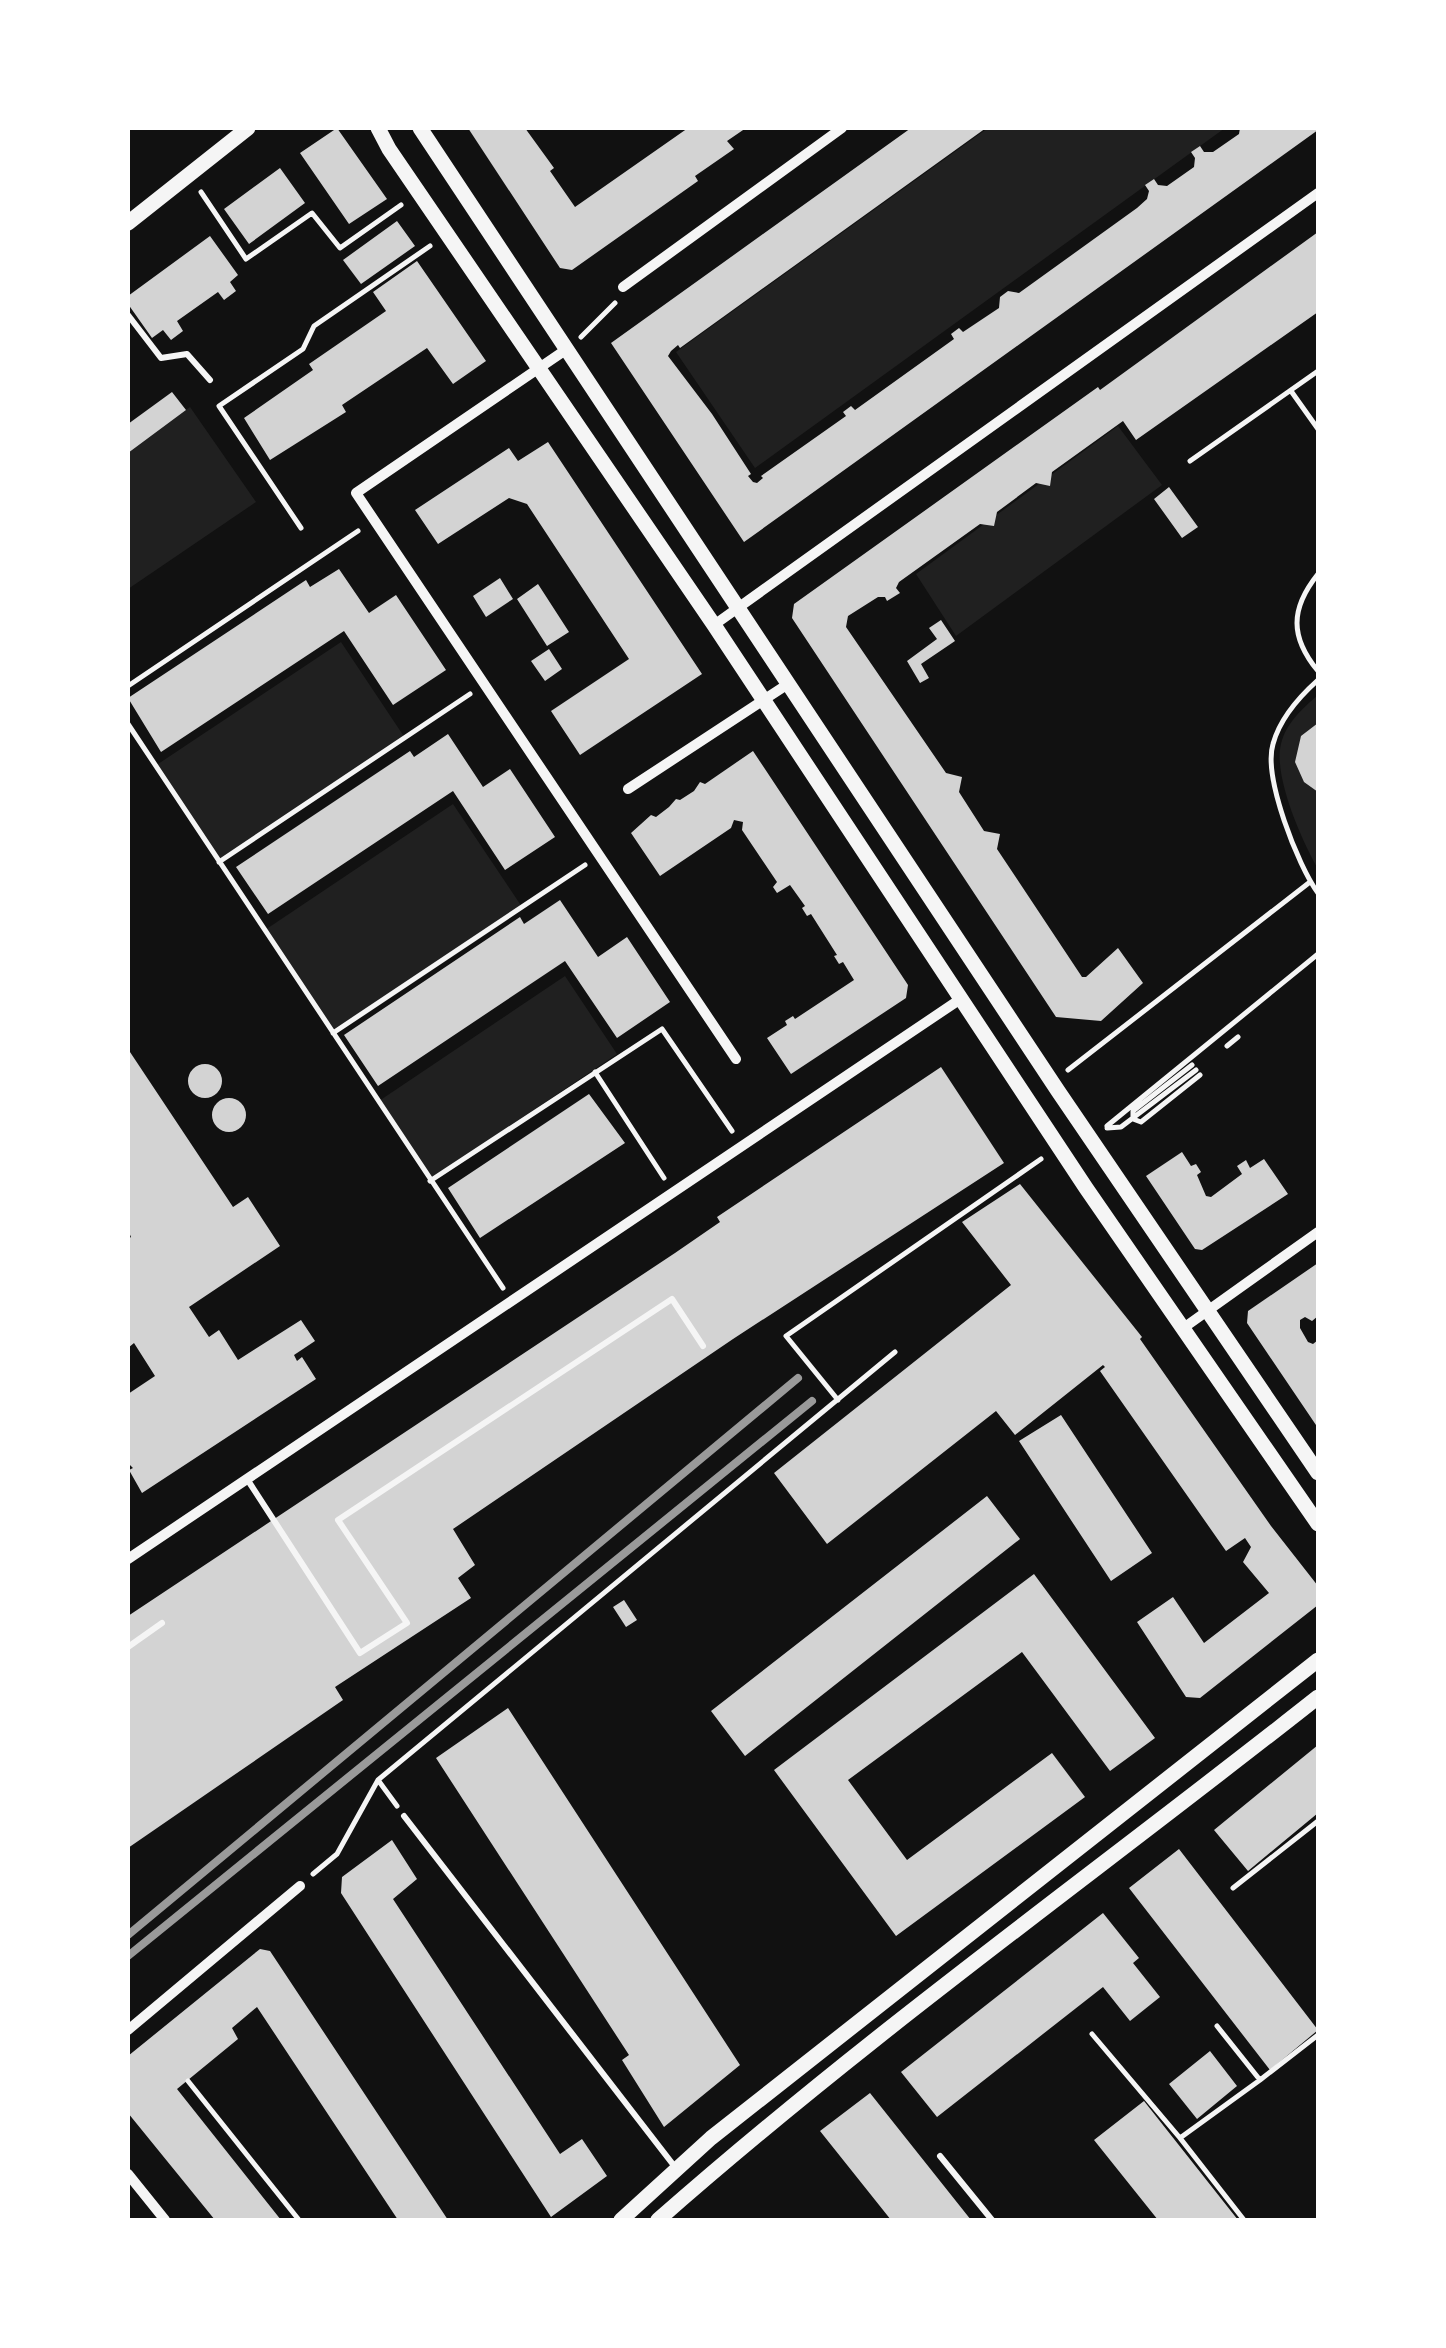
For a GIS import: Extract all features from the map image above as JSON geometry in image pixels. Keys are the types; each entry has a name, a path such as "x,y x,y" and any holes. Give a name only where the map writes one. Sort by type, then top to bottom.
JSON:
{"street":[{"path":"128,223 248,128"},
{"path":"378,128 1182,1330 1318,1524"},
{"path":"420,128 1052,1081 1318,1473"},
{"path":"623,286 842,128"},
{"path":"714,625 1318,193"},
{"path":"567,349 356,493 736,1059"},
{"path":"628,789 788,684"},
{"path":"128,1559 986,982"},
{"path":"1182,1330 1318,1232"},
{"path":"621,2220 712,2138 1318,1660"},
{"path":"658,2220 894,2024 1318,1697"},
{"path":"1198,1757 1210,1780"},
{"path":"128,2030 300,1886"},
{"path":"885,2002 894,2024"},
{"path":"678,2170 692,2190"},
{"path":"128,2174 165,2220"}],"lane":[{"path":"128,315 161,358 188,354 210,380"},
{"path":"246,1480 360,1653 406,1623 338,1520 672,1299 702,1346"},
{"path":"128,1647 162,1623"},
{"path":"404,1816 678,2170"},
{"path":"940,2156 992,2220"}],"path":[{"path":"190,176 246,259 312,213 340,248 420,192"},
{"path":"301,528 219,406 303,349 314,326 449,234"},
{"path":"567,349 613,307 623,286"},
{"path":"1190,461 1318,370"},
{"path":"1290,391 1318,429"},
{"path":"128,686 374,520"},
{"path":"1318,574 1302,594 1296,632 1304,654 1318,671"},
{"path":"1318,680 1284,719 1272,746 1273,780 1310,882 1318,893"},
{"path":"219,862 484,685"},
{"path":"128,724 513,1302"},
{"path":"334,1033 599,856"},
{"path":"1052,1081 1310,882"},
{"path":"1105,1128 1318,954"},
{"path":"430,1181 662,1028 742,1147"},
{"path":"1227,1046 1238,1038"},
{"path":"1196,1070 1141,1122 1132,1119 1133,1110 1196,1070"},
{"path":"1137,1116 1196,1070"},
{"path":"595,1072 674,1194"},
{"path":"838,1400 786,1336 1060,1147"},
{"path":"300,1886 337,1854 378,1780 895,1352"},
{"path":"378,1780 404,1816"},
{"path":"1233,1888 1318,1822"},
{"path":"1217,2026 1260,2080"},
{"path":"1092,2034 1244,2220"},
{"path":"1180,2138 1318,2035"},
{"path":"188,2081 300,2220"}],"shaded area":[{"path":"988,128 1225,128 755,468 676,352"},
{"path":"190,407 256,502 128,589 128,453"},
{"path":"1118,426 1162,485 956,636 916,574"},
{"path":"341,642 405,738 219,862 155,766"},
{"path":"1318,695 1318,869 1290,808 1280,757 1287,729"},
{"path":"453,804 522,907 333,1033 265,930"},
{"path":"565,976 617,1054 431,1179 379,1101"}],"building":[{"path":"337,128 387,199 349,224 300,153"},
{"path":"468,128 525,128 554,168 550,171 575,207 688,128 746,128 727,141 734,149 695,176 698,181 572,270 560,268"},
{"path":"911,128 986,128 680,348 678,345 668,356 712,414 753,482 757,483 761,476 846,416 843,412 851,406 855,410 954,339 951,334 959,328 963,332 999,308 1000,297 1008,291 1019,293 1137,208 1147,199 1149,191 1145,185 1154,179 1158,185 1167,186 1194,167 1191,152 1200,146 1204,152 1213,152 1239,134 1240,128 1318,130 744,542 611,343"},
{"path":"280,168 305,203 249,244 224,209"},
{"path":"397,221 415,246 361,284 343,260"},
{"path":"1318,232 1318,312 1136,440 1123,421 1052,472 1050,486 1036,483 997,512 994,526 980,524 899,582 896,588 900,593 887,601 878,597 848,616 846,627 946,773 962,777 959,792 984,831 1000,834 997,849 1082,977 1118,948 1143,983 1101,1021 1056,1017 792,618 794,604"},
{"path":"210,236 238,275 230,282 236,291 224,300 218,292 177,321 183,331 171,340 163,330 152,338 128,304 128,296"},
{"path":"417,261 486,361 453,384 427,348 342,405 346,412 270,460 244,418 313,370 309,364 386,311 373,292"},
{"path":"172,392 186,410 128,453 128,424"},
{"path":"548,442 702,674 580,755 551,711 629,659 527,504 509,498 438,544 415,510 509,448 518,461"},
{"path":"1169,487 1198,527 1182,538 1154,499"},
{"path":"339,569 369,613 396,595 446,670 393,705 344,631 161,752 128,698 306,580 310,587"},
{"path":"500,578 513,599 486,617 473,596"},
{"path":"538,584 569,632 547,646 517,599"},
{"path":"941,620 955,641 921,664 929,678 920,683 907,661 937,639 929,628"},
{"path":"549,649 562,669 545,681 531,661"},
{"path":"1318,723 1318,792 1304,782 1295,762 1301,736"},
{"path":"448,734 483,787 510,769 555,837 505,870 453,791 268,914 236,867 410,751 414,757"},
{"path":"753,751 908,985 906,998 791,1074 767,1038 787,1025 785,1021 793,1016 795,1019 854,980 843,962 839,964 834,956 837,955 811,914 807,916 802,908 805,906 790,885 777,893 773,887 777,882 742,830 743,822 734,820 731,828 660,876 631,833 651,815 656,817 676,799 694,791 700,782 705,784"},
{"path":"560,900 598,957 627,937 670,1002 617,1038 565,961 378,1086 344,1035 520,917 524,924"},
{"path":"128,1049 233,1207 248,1197 280,1246 189,1307 209,1337 219,1330 238,1360 301,1320 315,1341 294,1355 297,1361 302,1357 316,1379 142,1493 128,1463 128,1394 155,1376 134,1343 128,1348"},
{"path":"205,1064 217,1069 222,1081 217,1093 205,1098 193,1093 188,1081 193,1069"},
{"path":"941,1067 1004,1163 733,1339 453,1529 475,1565 458,1578 471,1598 335,1687 343,1700 128,1848 128,1616 675,1253 720,1222 717,1217"},
{"path":"589,1094 625,1143 480,1238 448,1188"},
{"path":"229,1098 241,1103 246,1115 241,1127 229,1132 217,1127 212,1115 217,1103"},
{"path":"1182,1152 1191,1166 1196,1164 1201,1172 1197,1175 1206,1196 1211,1197 1242,1174 1237,1166 1246,1160 1250,1168 1264,1159 1288,1194 1202,1250 1195,1249 1146,1176"},
{"path":"1020,1184 1142,1337 1271,1526 1318,1586 1318,1605 1200,1698 1186,1697 1137,1622 1173,1597 1204,1643 1269,1593 1243,1562 1251,1547 1245,1538 1226,1551 1100,1371 1103,1365 1015,1435 996,1411 827,1544 774,1473 1011,1285 962,1222"},
{"path":"1318,1263 1318,1316 1312,1321 1305,1317 1300,1320 1300,1328 1308,1342 1318,1340 1318,1428 1247,1323 1248,1311"},
{"path":"1061,1415 1152,1553 1111,1581 1019,1441"},
{"path":"987,1496 1020,1539 745,1756 711,1711"},
{"path":"1034,1574 1155,1738 1110,1771 1022,1652 848,1780 907,1860 1052,1753 1085,1797 896,1936 774,1770"},
{"path":"624,1600 637,1620 626,1627 613,1607"},
{"path":"508,1708 740,2065 664,2127 622,2060 629,2055 436,1758"},
{"path":"1318,1745 1318,1813 1248,1871 1214,1830"},
{"path":"392,1840 417,1879 393,1899 560,2154 582,2139 607,2176 551,2217 341,1893 342,1877"},
{"path":"1179,1849 1318,2030 1270,2070 1129,1888"},
{"path":"1103,1913 1139,1958 1133,1963 1160,1997 1130,2021 1103,1987 937,2117 901,2072"},
{"path":"260,1949 270,1951 448,2220 398,2220 257,2007 232,2028 238,2039 177,2089 281,2220 215,2220 128,2113 128,2056"},
{"path":"1210,2051 1237,2086 1197,2119 1169,2084"},
{"path":"870,2093 971,2220 891,2220 820,2131"},
{"path":"1144,2101 1238,2220 1158,2220 1094,2140"}],"railway":[{"path":"128,1935 798,1378"},
{"path":"128,1956 812,1401"}]}
